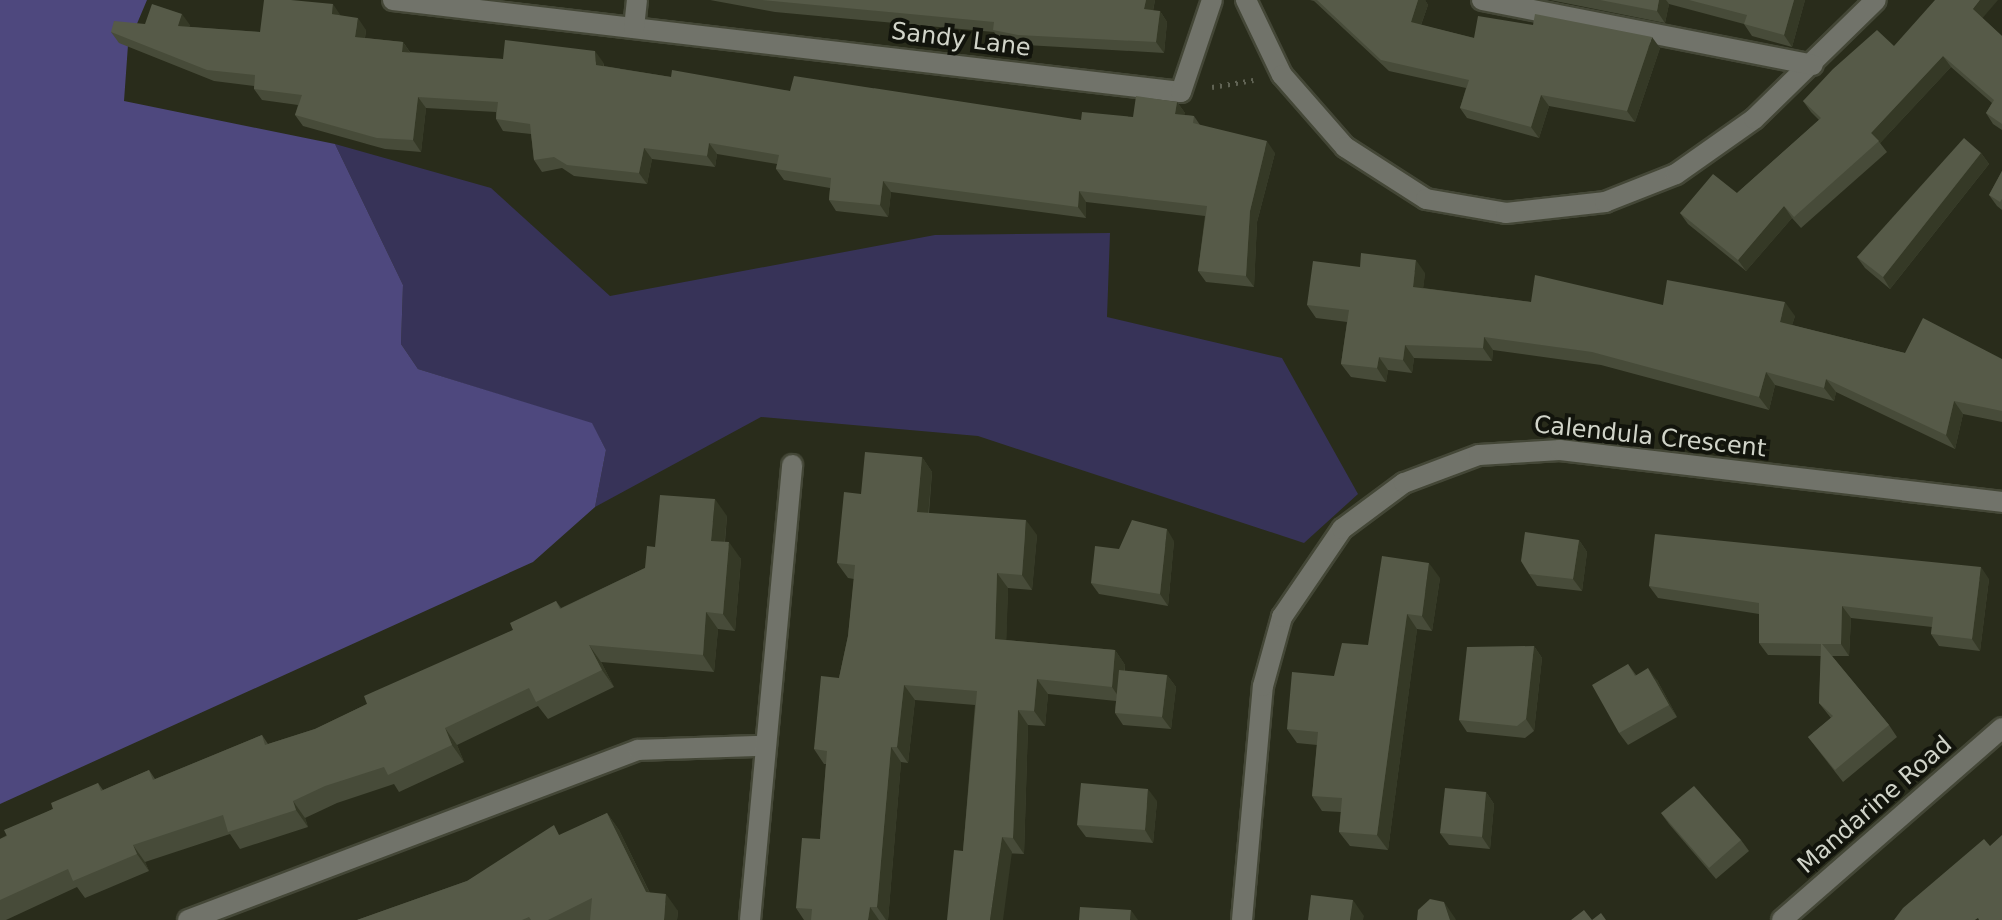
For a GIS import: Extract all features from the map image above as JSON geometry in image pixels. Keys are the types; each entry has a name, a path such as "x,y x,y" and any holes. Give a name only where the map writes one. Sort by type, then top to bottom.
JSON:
{"street":[{"name":"Sandy Lane","path":"393,0 1181,92"},
{"path":"634,28 637,0"},
{"path":"1181,92 1212,0"},
{"path":"1246,0 1282,75 1345,147 1385,176 1426,199 1506,213 1580,206 1654,185 1717,149 1813,65 1876,0"},
{"path":"1482,0 1813,65"},
{"name":"Calendula Crescent","path":"1242,920 1263,686 1282,617 1342,529 1404,483 1479,455 1560,450 2002,502"},
{"path":"750,920 761,746 792,465"},
{"name":"Mandarine Road","path":"1782,920 2002,728"},
{"path":"188,920 638,750 761,746"}],"path":[{"path":"1181,92 1282,75"}],"shaded area":[{"path":"0,0 147,0 128,45 124,101 335,144 403,285 401,344 418,369 592,423 606,450 595,507 533,562 0,804"},
{"path":"335,144 491,188 610,296 935,235 1110,233 1107,317 1282,358 1358,494 1304,543 978,436 761,417 595,507 606,450 592,424 418,369 401,344 403,285"}],"building":[{"path":"264,0 333,4 332,14 358,18 355,37 403,42 402,52 503,59 505,40 595,51 596,65 671,77 672,70 790,91 794,76 1081,120 1082,112 1133,117 1136,96 1177,102 1175,114 1194,116 1193,123 1267,141 1250,211 1246,276 1198,271 1207,206 1079,191 1078,207 883,181 880,205 829,200 831,178 776,169 779,155 709,143 707,156 644,148 639,173 567,165 554,157 534,160 530,124 496,119 498,102 418,97 413,140 377,138 295,115 302,95 254,89 255,75 207,70 111,32 114,21 145,24 152,4 182,14 178,26 260,32"},
{"path":"762,0 1146,0 1144,9 1160,11 1156,42 1018,35 993,30 994,22"},
{"path":"1317,0 1418,0 1411,22 1474,38 1478,16 1533,25 1535,14 1652,37 1627,111 1541,95 1531,127 1460,108 1469,80 1381,60"},
{"path":"1600,0 1659,0 1657,11"},
{"path":"1689,0 1794,0 1784,35 1744,24 1747,15"},
{"path":"1935,0 1980,0 1973,9 2002,36 2002,124 1986,113 1994,100 1943,56 1871,133 1879,141 1794,217 1784,206 1738,260 1680,213 1713,174 1737,193 1821,118 1803,101 1833,69 1877,30 1894,46"},
{"path":"1964,138 1981,153 1883,277 1857,257"},
{"path":"2002,171 2002,199 2000,202 1989,195"},
{"path":"1361,253 1416,260 1413,287 1531,302 1535,275 1663,305 1667,280 1785,302 1780,322 1905,353 1923,318 2002,359 2002,411 1954,401 1946,435 1826,379 1824,388 1766,372 1759,397 1592,352 1484,337 1483,348 1405,345 1403,360 1379,357 1377,368 1341,364 1349,310 1307,305 1313,261 1360,267"},
{"path":"865,452 922,457 917,512 1026,520 1022,575 997,573 995,639 1115,650 1112,687 1037,679 1034,711 1018,710 1013,838 1002,837 990,920 947,920 954,850 963,851 977,691 904,685 897,747 891,747 877,907 870,907 868,920 811,920 812,909 796,908 802,838 820,839 827,751 814,749 821,676 839,678 848,636 855,565 837,563 844,492 861,494"},
{"path":"660,495 715,499 711,541 729,542 723,614 706,612 703,655 589,645 602,670 536,702 529,688 445,728 452,745 388,775 384,767 325,786 293,801 296,810 228,832 223,815 133,845 137,854 73,881 68,869 0,900 0,839 7,836 4,830 53,809 51,803 98,783 101,791 149,770 153,780 262,735 265,745 315,729 367,704 364,696 513,630 510,623 556,601 560,609 645,568 647,546 655,547"},
{"path":"1132,520 1167,529 1160,594 1091,583 1095,546 1119,549"},
{"path":"1525,532 1579,540 1573,579 1529,574 1521,561"},
{"path":"1655,534 1981,567 1972,639 1931,634 1933,617 1842,606 1841,644 1822,644 1889,725 1835,770 1808,737 1833,716 1819,703 1821,644 1759,643 1759,603 1649,586"},
{"path":"1382,556 1429,563 1422,616 1407,614 1377,835 1339,832 1342,798 1312,796 1318,732 1287,729 1292,672 1334,676 1342,643 1368,645"},
{"path":"1534,646 1526,719 1517,726 1459,720 1467,647"},
{"path":"1628,664 1635,676 1648,668 1669,705 1619,733 1592,685"},
{"path":"1119,670 1167,675 1162,717 1115,713"},
{"path":"1081,783 1148,789 1145,830 1077,825"},
{"path":"1694,786 1741,840 1709,868 1661,813"},
{"path":"1445,788 1486,792 1482,837 1440,833"},
{"path":"607,813 646,892 666,894 664,920 590,920 592,898 548,920 531,920 529,917 522,920 357,920 467,881 554,825 559,835"},
{"path":"2002,835 2002,920 1894,920 1903,908 1984,839 1990,846"},
{"path":"1311,895 1353,900 1350,920 1308,920"},
{"path":"1430,899 1444,902 1450,920 1417,920 1418,910"},
{"path":"1080,907 1131,910 1130,920 1079,920"},
{"path":"1584,910 1592,920 1571,920"},
{"path":"1601,913 1606,920 1592,920"}]}
